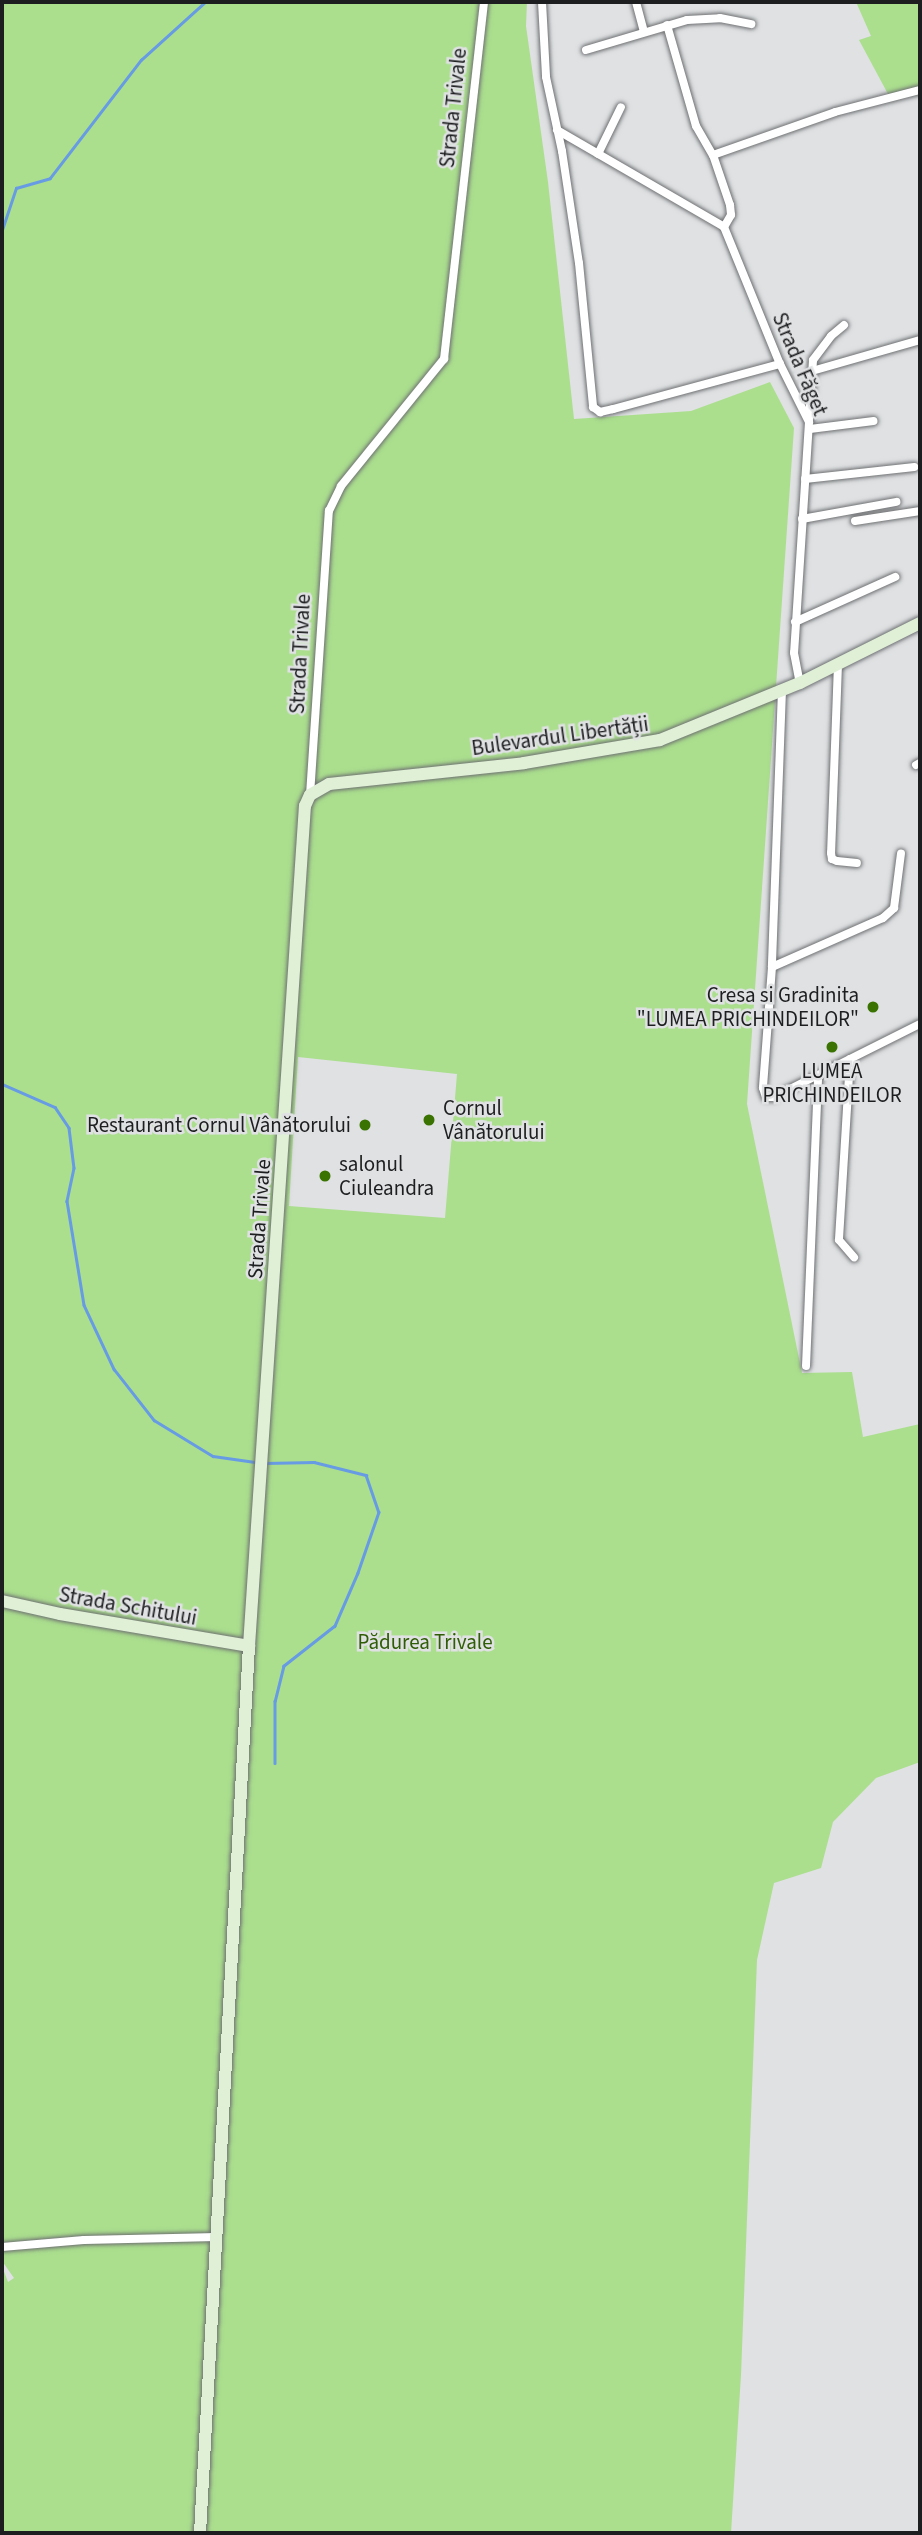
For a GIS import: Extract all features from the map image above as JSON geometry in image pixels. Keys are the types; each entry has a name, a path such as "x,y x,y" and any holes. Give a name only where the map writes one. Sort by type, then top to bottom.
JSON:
{"main road":[{"name":"Bulevardul Libertății","path":"310,795 329,784 524,763 660,740 800,683 920,623"},
{"name":"Strada Trivale","path":"201,2533 249,1646 305,806 310,795"},
{"name":"Strada Schitului","path":"2,1601 60,1615 249,1646"}],"street":[{"name":"Strada Trivale","path":"310,795 329,511 341,486 444,359 484,2"},
{"path":"542,2 547,77 587,328 593,407 600,412 780,364"},
{"path":"636,2 644,32"},
{"path":"586,50 667,25 720,18 751,24"},
{"name":"Strada Făget","path":"667,25 696,126 713,155 730,205 731,215 724,228 780,364 809,425 795,622 794,653 800,683"},
{"path":"713,155 835,113 919,90 920,102"},
{"path":"598,154 621,107"},
{"path":"557,130 724,228"},
{"path":"844,325 818,351 813,371 809,425 874,421"},
{"path":"813,371 920,340"},
{"path":"806,479 914,467"},
{"path":"802,519 896,502"},
{"path":"855,521 920,511"},
{"path":"795,622 895,577"},
{"path":"838,664 831,853 832,859 837,861 857,863"},
{"path":"782,691 772,967 763,1088 766,1097 774,1097 920,1024"},
{"path":"772,967 883,918 894,908 901,853"},
{"path":"850,1059 839,1240 854,1257"},
{"path":"806,1366 818,1074"},
{"path":"2,2246 84,2240 217,2237"}],"green space":[{"name":"Pădurea Trivale","path":"2,2 527,2 526,26 548,182 574,419 691,411 770,382 794,428 747,1104 802,1373 852,1372 863,1437 920,1424 920,1762 876,1778 833,1822 821,1868 774,1883 757,1960 741,2375 731,2533 2,2533 2,2266 8,2282 14,2278 2,2261","holes":["298,1057 457,1074 445,1218 289,1206"]},
{"path":"856,2 920,2 920,87 888,94 859,40 871,36"}],"waterway":[{"path":"2,230 16,188 50,178 141,60 205,2"},
{"path":"2,1084 55,1107 69,1128 74,1168 67,1201 84,1305 114,1369 154,1420 213,1456 255,1462"},
{"path":"265,1463 314,1462 366,1475 379,1512 358,1573 335,1626 284,1666 275,1701 275,1763"}],"place":[{"name":"Cresa si Gradinita \"LUMEA PRICHINDEILOR\"","path":"873,1007"},
{"name":"LUMEA PRICHINDEILOR","path":"832,1047"},
{"name":"Cornul Vânătorului","path":"429,1120"},
{"name":"Restaurant Cornul Vânătorului","path":"365,1125"},
{"name":"salonul Ciuleandra","path":"325,1176"}]}
